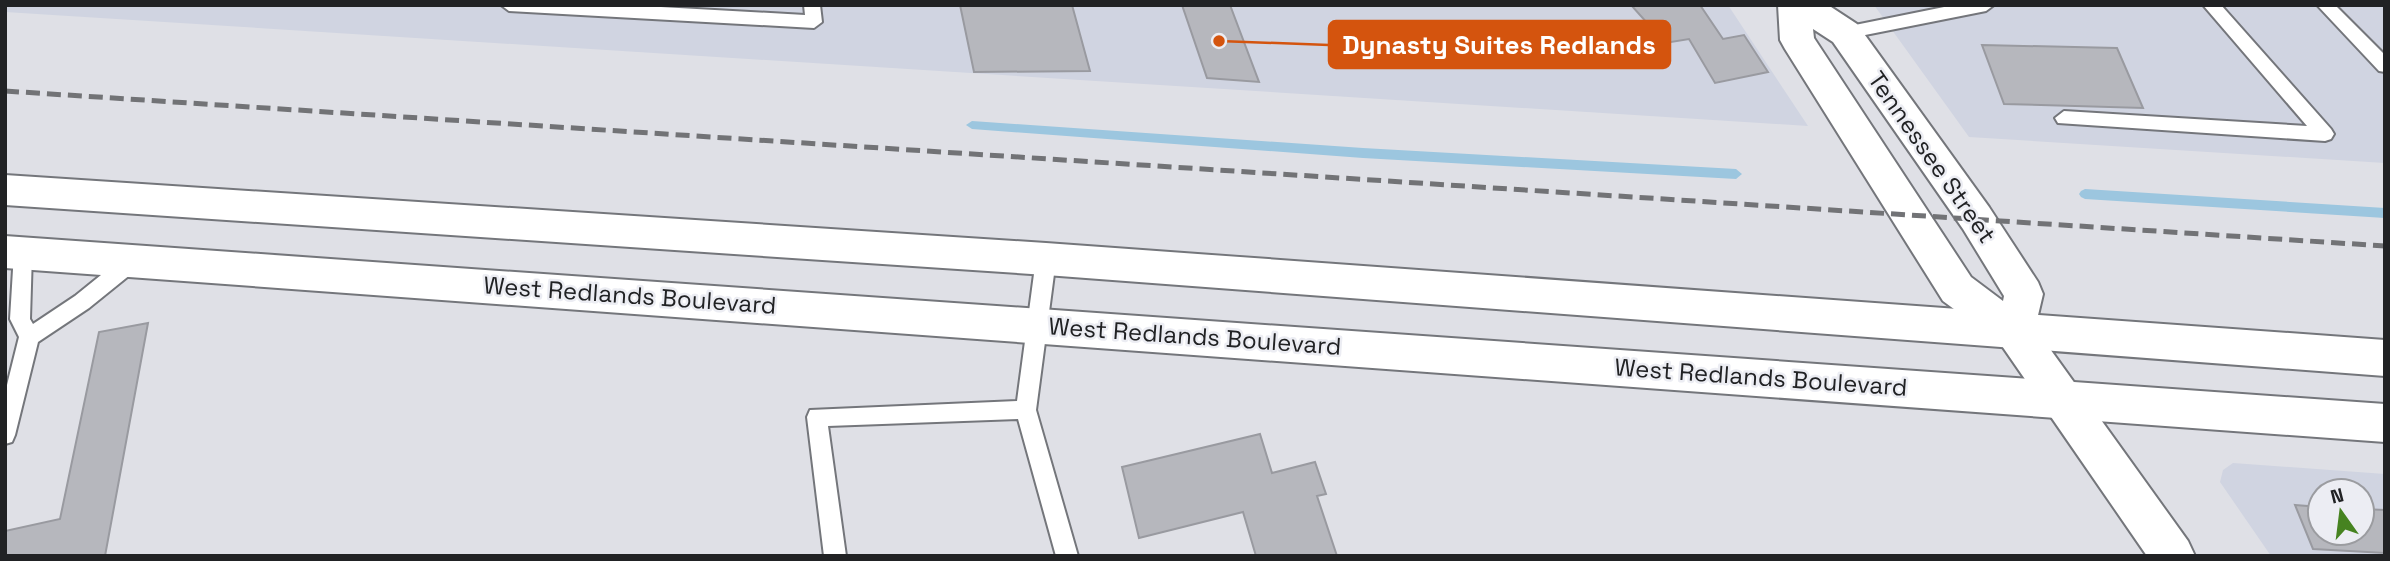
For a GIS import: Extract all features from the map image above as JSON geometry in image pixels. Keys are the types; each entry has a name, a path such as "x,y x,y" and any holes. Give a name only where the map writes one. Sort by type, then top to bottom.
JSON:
{"main road":[{"name":"Tennessee Street","path":"1795,5 1797,40 1957,289 2014,331 2173,556"},
{"name":"Tennessee Street","path":"1802,5 1845,33 1976,218 2024,294 2014,331"},
{"path":"5,190 1046,260 2385,358"},
{"name":"West Redlands Boulevard","path":"14,252 2385,424"}],"lane":[{"path":"509,5 814,22 812,5"},
{"path":"1845,33 1986,5"},
{"path":"2064,118 2325,134 2211,5"},
{"path":"2325,5 2385,66"},
{"path":"5,435 29,337 20,319 14,252"},
{"path":"29,337 82,302 134,260"},
{"path":"1046,260 1026,410 1067,556"},
{"path":"835,556 817,417 1026,410"}],"shaded area":[{"path":"5,5 1728,5 1808,126 5,12"},
{"path":"1874,5 2385,5 2385,163 1969,137"},
{"path":"2233,463 2385,474 2385,556 2271,556 2220,482 2223,470"}],"building":[{"path":"960,5 1072,5 1090,71 974,72"},
{"path":"1182,5 1230,5 1259,82 1207,78"},
{"path":"1631,5 1700,5 1723,39 1744,35 1768,72 1715,83 1689,39 1665,43"},
{"path":"1982,45 2117,48 2143,108 2004,104"},
{"path":"148,323 105,556 5,556 5,531 60,519 99,332"},
{"path":"1260,434 1272,473 1315,462 1326,494 1317,496 1337,556 1256,556 1243,512 1139,538 1122,467"},
{"path":"2295,505 2306,506 2306,532"},
{"path":"2376,510 2385,510 2385,553 2312,547 2376,547"}],"waterway":[{"path":"972,125 1363,153 1736,174"},
{"path":"2085,194 2385,213"}],"railway":[{"path":"5,91 2385,246"}],"place":[{"name":"Dynasty Suites Redlands","path":"1219,41"}]}
